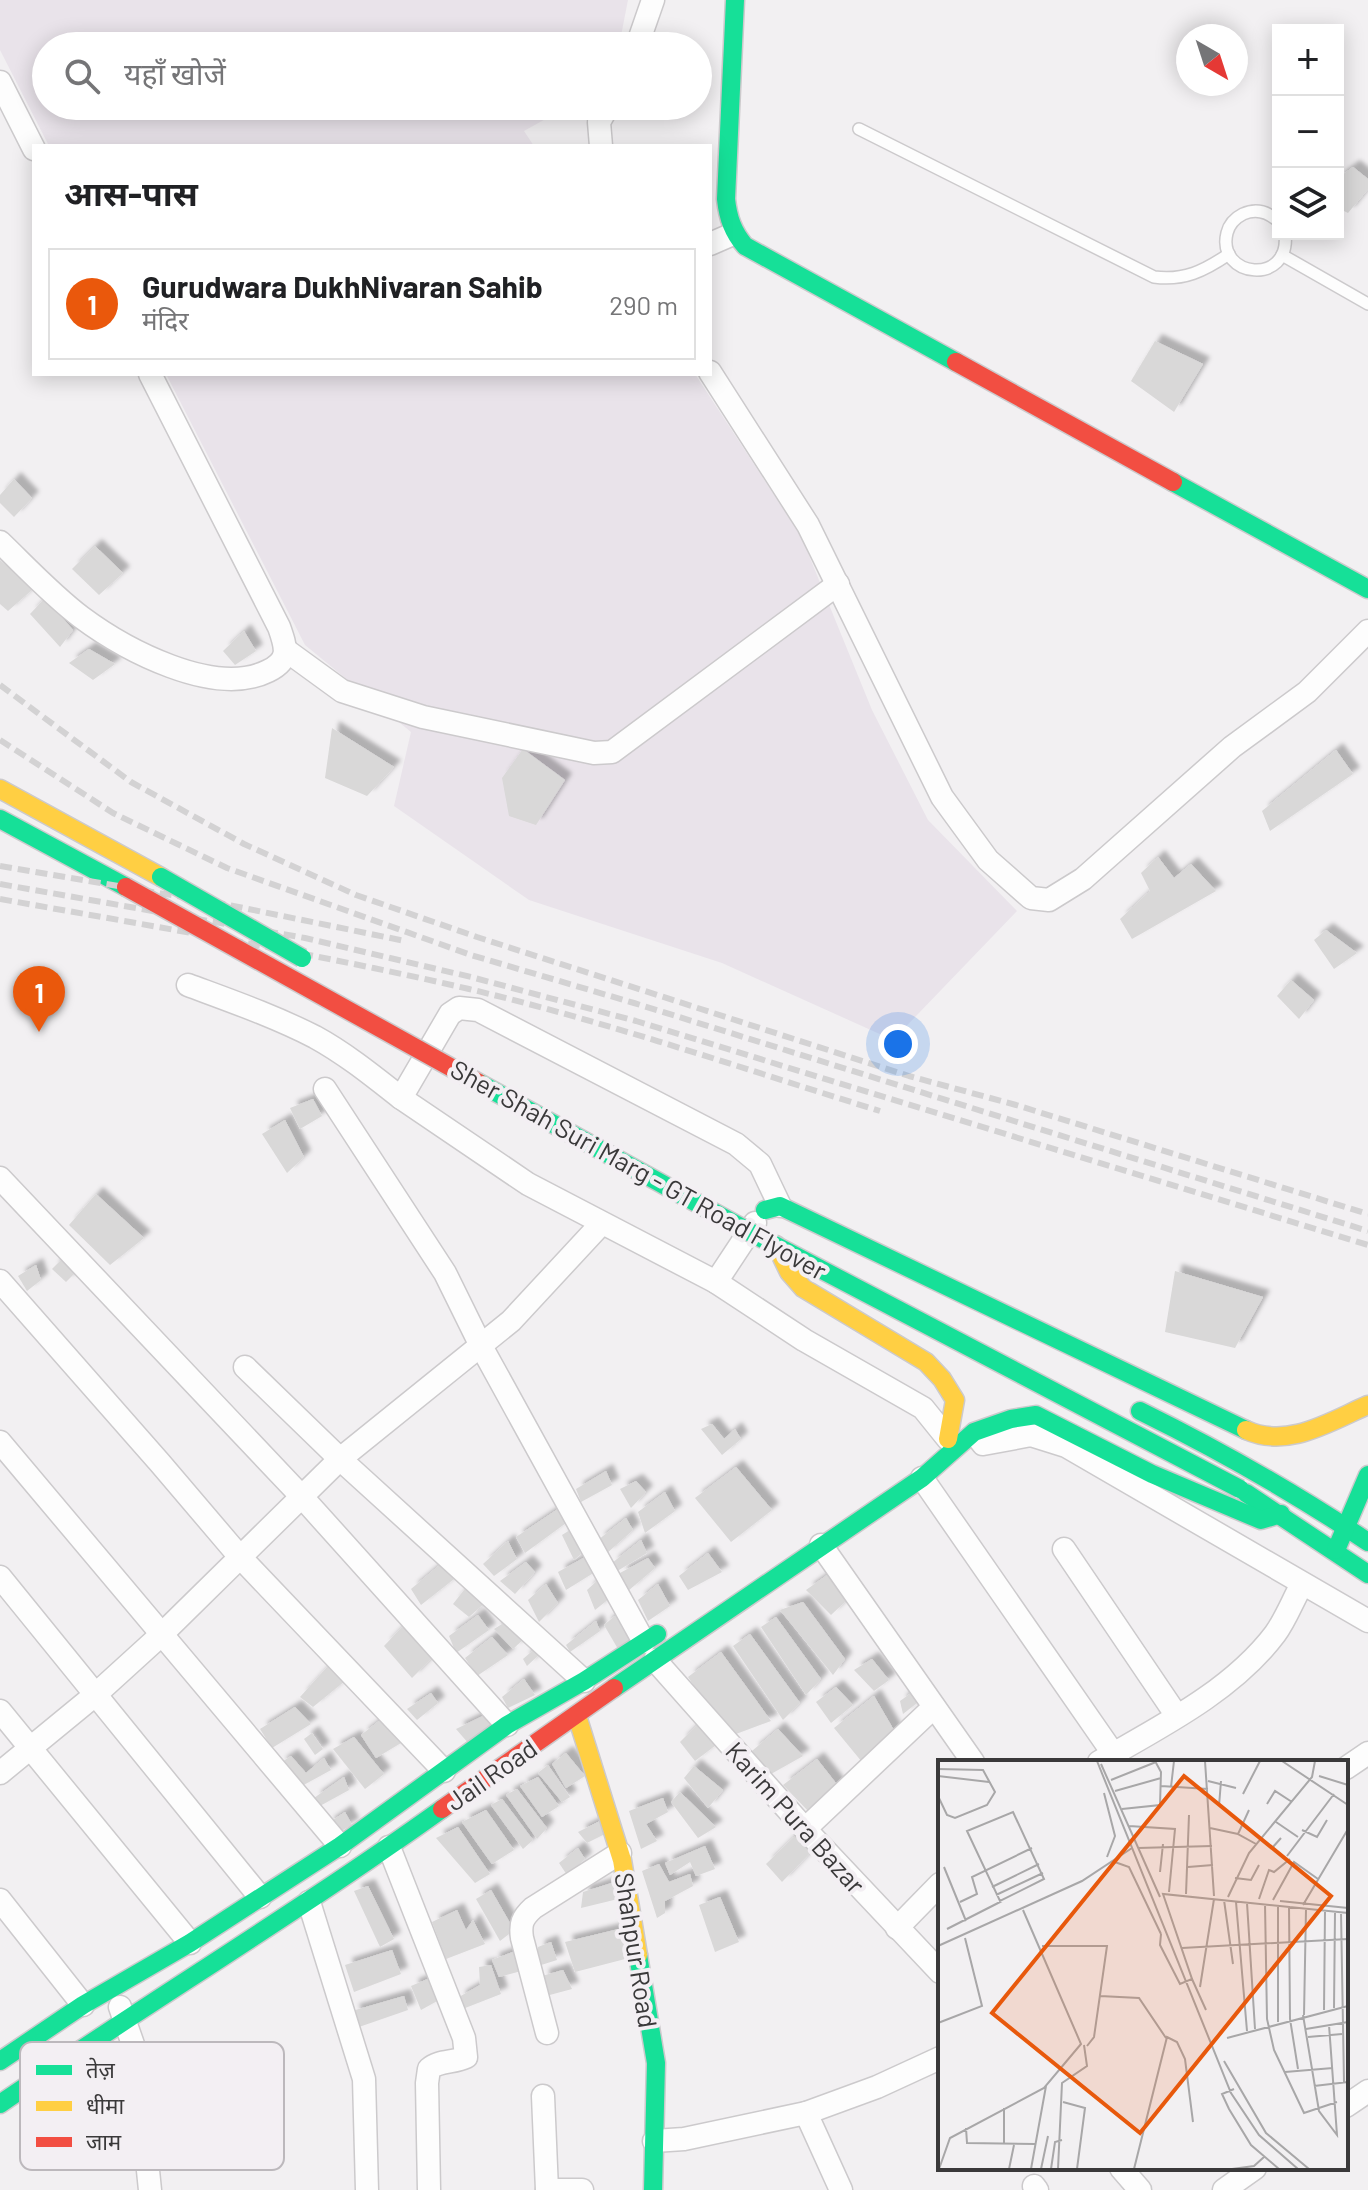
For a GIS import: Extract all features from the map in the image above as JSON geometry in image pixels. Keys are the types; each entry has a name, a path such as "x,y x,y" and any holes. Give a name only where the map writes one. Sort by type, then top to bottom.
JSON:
{"street":[{"path":"642,32 653,0"},
{"path":"735,0 726,199 733,234 755,252 1368,589"},
{"path":"0,82 32,145"},
{"path":"600,120 601,144"},
{"path":"712,243 733,234"},
{"path":"712,375 808,525 942,797 988,860 1031,898 1041,900 1061,894 1083,879 1232,747 1307,692 1368,631"},
{"path":"151,376 266,602 287,651 342,691 423,717 594,753 612,752 838,584"},
{"path":"0,542 80,617 121,644 179,669 223,679 251,677 276,667 284,660 287,651"},
{"path":"0,789 314,965"},
{"name":"Sher Shah Suri Marg - GT Road Flyover","path":"0,819 776,1245 1227,1480 1281,1514 1334,1554"},
{"path":"188,985 263,1012 316,1038 528,1184 716,1282 804,1340 923,1408 948,1439"},
{"path":"401,1098 450,1014 459,1008 478,1010 736,1144 760,1164 763,1206 716,1282"},
{"name":"Sher Shah Suri Marg - GT Road Flyover","path":"421,1026 449,1042"},
{"name":"Karim Pura Bazar","path":"325,1089 445,1273 481,1346 650,1651 805,1829 938,1970"},
{"path":"0,1178 303,1498 507,1725"},
{"path":"763,1206 987,1304 1260,1436 1298,1436 1368,1405"},
{"name":"Sher Shah Suri Marg - GT Road Flyover","path":"763,1206 866,1268"},
{"path":"0,1773 95,1695 161,1635 340,1459 511,1321 601,1224"},
{"path":"776,1245 789,1272 803,1288 926,1362 942,1379 955,1400 948,1439 922,1455"},
{"path":"0,1281 240,1557 444,1771"},
{"path":"245,1367 340,1459 584,1681"},
{"path":"1126,1403 1309,1502 1368,1542"},
{"path":"1181,1431 1194,1406"},
{"path":"953,1414 983,1444 1031,1435 1066,1446 1368,1621"},
{"path":"974,1432 1011,1419 1036,1415 1222,1506 1261,1520 1281,1514"},
{"name":"Jail Road","path":"28,2042 340,1846 507,1725 584,1681 650,1651 821,1545 922,1478 974,1432"},
{"path":"0,1442 340,1846"},
{"path":"1334,1554 1368,1475"},
{"path":"922,1478 1111,1759 1226,1681 1257,1654 1277,1632 1302,1584"},
{"path":"821,1545 972,1760"},
{"path":"1064,1549 1177,1716"},
{"path":"1334,1554 1368,1574"},
{"path":"1334,1554 1348,1581"},
{"path":"0,1577 260,1897"},
{"name":"Jail Road","path":"91,2042 309,1902 577,1716 650,1651 670,1626"},
{"path":"805,1829 934,1707"},
{"path":"0,1711 190,1943"},
{"name":"Shahpur Road","path":"577,1716 620,1853 656,2063 653,2190"},
{"path":"389,1847 467,2052 461,2060 429,2069 429,2190"},
{"path":"547,2033 522,1938 520,1926 523,1917 620,1853"},
{"path":"897,1928 938,1886"},
{"path":"0,1900 83,2005"},
{"path":"309,1902 364,2079 367,2190"},
{"path":"112,1989 126,2018 133,2042"},
{"name":"Jail Road","path":"0,2061 20,2048"},
{"path":"654,2141 684,2139 806,2113 877,2087 938,2059"},
{"name":"Jail Road","path":"0,2104 20,2090"},
{"path":"1348,2105 1368,2091"},
{"path":"543,2096 547,2190 582,2190"},
{"path":"806,2113 841,2190"},
{"path":"148,2170 150,2190"},
{"path":"1123,2170 1140,2190"},
{"path":"1224,2190 1252,2170"}],"lane":[{"path":"859,129 1154,277 1170,279 1190,276 1229,254"},
{"path":"1272,217 1261,211 1252,211 1235,219 1226,236 1229,254 1242,267 1251,270 1269,267 1282,255 1284,240"},
{"path":"1282,255 1368,304"}],"shaded area":[{"path":"0,0 628,0 622,32 32,32 32,113 0,50"},
{"path":"36,120 544,120 524,131 533,144 48,144"},
{"path":"167,376 696,376 801,536 872,710 928,820 1017,911 893,1040 722,963 529,900 394,806 411,732 305,645"}],"building":[{"path":"1353,167 1368,179 1368,189 1348,213 1344,211 1344,174"},
{"path":"1155,341 1203,364 1174,412 1131,381"},
{"path":"14,479 32,498 14,517 0,503 0,495"},
{"path":"95,546 123,573 99,595 72,569"},
{"path":"0,560 33,589 8,611 0,604"},
{"path":"45,598 73,630 60,647 30,614"},
{"path":"244,631 256,651 235,665 223,651"},
{"path":"89,649 115,664 93,680 69,663"},
{"path":"332,728 394,767 367,796 325,778"},
{"path":"523,749 565,780 536,825 509,816 502,778"},
{"path":"1336,750 1353,774 1270,831 1262,811"},
{"path":"1158,857 1174,878 1191,864 1216,891 1132,939 1120,919 1150,891 1141,873"},
{"path":"1326,930 1357,953 1334,969 1314,940"},
{"path":"1291,980 1314,1000 1299,1019 1277,996"},
{"path":"313,1099 322,1116 300,1129 290,1108"},
{"path":"285,1120 304,1157 287,1173 262,1134"},
{"path":"96,1194 144,1238 110,1265 69,1225"},
{"path":"63,1258 76,1272 66,1282 52,1269"},
{"path":"36,1265 41,1280 27,1291 18,1276"},
{"path":"1175,1271 1263,1297 1235,1348 1165,1332"},
{"path":"712,1424 724,1439 735,1429 741,1439 722,1455 701,1429"},
{"path":"736,1467 772,1510 731,1542 695,1498"},
{"path":"606,1471 612,1485 581,1502 576,1489"},
{"path":"636,1481 646,1492 631,1508 620,1489"},
{"path":"665,1492 675,1511 645,1533 638,1512"},
{"path":"561,1507 566,1523 525,1553 516,1537"},
{"path":"626,1518 633,1530 606,1554 598,1540"},
{"path":"570,1530 581,1554 574,1560 562,1535"},
{"path":"641,1540 647,1553 614,1573 612,1563"},
{"path":"508,1541 517,1559 494,1576 483,1564"},
{"path":"708,1553 722,1572 688,1590 679,1576"},
{"path":"587,1556 595,1572 566,1590 558,1572"},
{"path":"648,1558 655,1568 628,1591 620,1573"},
{"path":"526,1562 535,1572 515,1594 500,1581"},
{"path":"441,1564 454,1579 421,1605 411,1589"},
{"path":"830,1573 847,1600 831,1615 806,1590"},
{"path":"598,1580 610,1598 595,1610 587,1590"},
{"path":"546,1584 558,1603 539,1622 528,1600"},
{"path":"658,1584 670,1606 648,1621 638,1600"},
{"path":"468,1585 488,1600 469,1617 453,1604"},
{"path":"803,1602 845,1659 833,1675 780,1610"},
{"path":"621,1611 632,1638 618,1649 604,1625"},
{"path":"478,1615 489,1630 456,1653 449,1636"},
{"path":"776,1617 821,1679 806,1695 761,1627"},
{"path":"507,1621 526,1637 513,1649 494,1629"},
{"path":"596,1621 600,1631 570,1652 566,1645"},
{"path":"402,1627 434,1656 412,1678 384,1646"},
{"path":"750,1634 800,1703 783,1720 733,1646"},
{"path":"492,1637 508,1655 477,1676 465,1658"},
{"path":"538,1646 543,1651 527,1666 523,1659"},
{"path":"721,1652 771,1721 728,1737 688,1677"},
{"path":"872,1659 889,1680 874,1691 854,1670"},
{"path":"328,1666 345,1681 313,1707 300,1697"},
{"path":"524,1679 535,1695 508,1708 502,1697"},
{"path":"836,1687 853,1705 831,1723 816,1702"},
{"path":"914,1691 922,1699 903,1714 900,1701"},
{"path":"431,1693 438,1703 417,1720 407,1709"},
{"path":"874,1696 895,1732 862,1762 834,1728"},
{"path":"295,1707 311,1724 272,1748 260,1729"},
{"path":"489,1713 501,1724 469,1744 456,1729"},
{"path":"383,1718 406,1740 376,1758 361,1735"},
{"path":"697,1725 716,1745 695,1761 680,1742"},
{"path":"778,1729 803,1756 771,1774 752,1751"},
{"path":"312,1733 323,1749 315,1755 304,1739"},
{"path":"354,1737 384,1774 365,1789 333,1749"},
{"path":"566,1753 585,1776 566,1788 552,1764"},
{"path":"291,1756 306,1773 324,1758 331,1770 300,1787 279,1764"},
{"path":"817,1759 839,1787 811,1814 783,1785"},
{"path":"548,1765 570,1797 562,1802 538,1773"},
{"path":"694,1766 723,1790 708,1808 684,1778"},
{"path":"344,1777 349,1790 318,1807 314,1798"},
{"path":"538,1777 559,1806 542,1817 520,1786"},
{"path":"517,1789 547,1828 537,1839 506,1795"},
{"path":"680,1792 716,1827 698,1838 671,1802"},
{"path":"663,1798 668,1812 646,1824 657,1841 641,1849 629,1811"},
{"path":"502,1799 533,1840 523,1849 491,1805"},
{"path":"486,1810 514,1850 492,1864 462,1822"},
{"path":"345,1812 352,1825 334,1835 327,1824"},
{"path":"600,1821 605,1834 587,1843 578,1832"},
{"path":"458,1827 490,1874 475,1883 436,1838"},
{"path":"799,1832 811,1852 782,1882 766,1864"},
{"path":"705,1846 715,1869 696,1876 690,1862 670,1875 665,1863"},
{"path":"578,1848 585,1859 567,1875 559,1863"},
{"path":"659,1864 669,1882 690,1874 693,1886 665,1901 665,1913 657,1918 642,1871"},
{"path":"615,1882 618,1899 581,1908 583,1892"},
{"path":"368,1886 394,1939 380,1947 354,1891"},
{"path":"491,1890 514,1930 500,1941 476,1899"},
{"path":"720,1897 739,1942 715,1952 699,1905"},
{"path":"457,1910 466,1930 473,1920 485,1944 446,1959 432,1922"},
{"path":"623,1928 629,1958 575,1972 565,1942"},
{"path":"551,1942 557,1960 538,1966 538,1947"},
{"path":"392,1950 401,1974 354,1992 345,1965"},
{"path":"518,1950 525,1970 499,1977 492,1960"},
{"path":"491,1965 501,1994 460,2010 459,1997 480,1985 479,1967"},
{"path":"563,1970 572,1989 546,1996 542,1976"},
{"path":"430,1978 439,2000 421,2010 411,1986"},
{"path":"404,1996 408,2010 359,2027 352,2011"}],"railway":[{"path":"0,685 131,782 244,844 356,895 909,1076 1016,1105 1368,1214"},
{"path":"0,740 113,813 227,868 471,955 1368,1231"},
{"path":"0,866 224,904 405,941"},
{"path":"0,884 305,938 471,977 636,1021 1368,1245"},
{"path":"0,899 294,952 469,989 624,1031 880,1111"}],"traffic: fast":[{"path":"735,0 726,199 737,235 745,246 956,362"},
{"path":"1173,482 1368,589"},
{"path":"0,819 126,887"},
{"path":"161,877 302,958"},
{"path":"479,1083 744,1229 1240,1489"},
{"path":"765,1210 780,1206 1246,1430"},
{"path":"1140,1411 1256,1473 1368,1542"},
{"path":"614,1688 922,1478 974,1432 1011,1419 1036,1415 1152,1474 1261,1520 1281,1514"},
{"path":"1336,1550 1368,1475"},
{"path":"1246,1493 1368,1574"},
{"path":"28,2042 340,1846 507,1725 657,1634"},
{"path":"92,2042 442,1809"},
{"path":"638,1955 656,2063 653,2190"},
{"path":"0,2061 20,2048"},
{"path":"0,2104 20,2091"}],"traffic: slow":[{"path":"0,789 161,877"},
{"path":"776,1245 789,1272 803,1288 926,1362 942,1379 955,1400 948,1439"},
{"path":"1246,1430 1262,1435 1293,1435 1368,1405"},
{"path":"577,1716 622,1860 638,1955"}],"traffic: jam":[{"path":"956,362 1173,482"},
{"path":"126,887 479,1083"},
{"path":"442,1809 614,1688"}],"place":[{"name":"Gurudwara DukhNivaran Sahib","path":"39,1032"}]}
